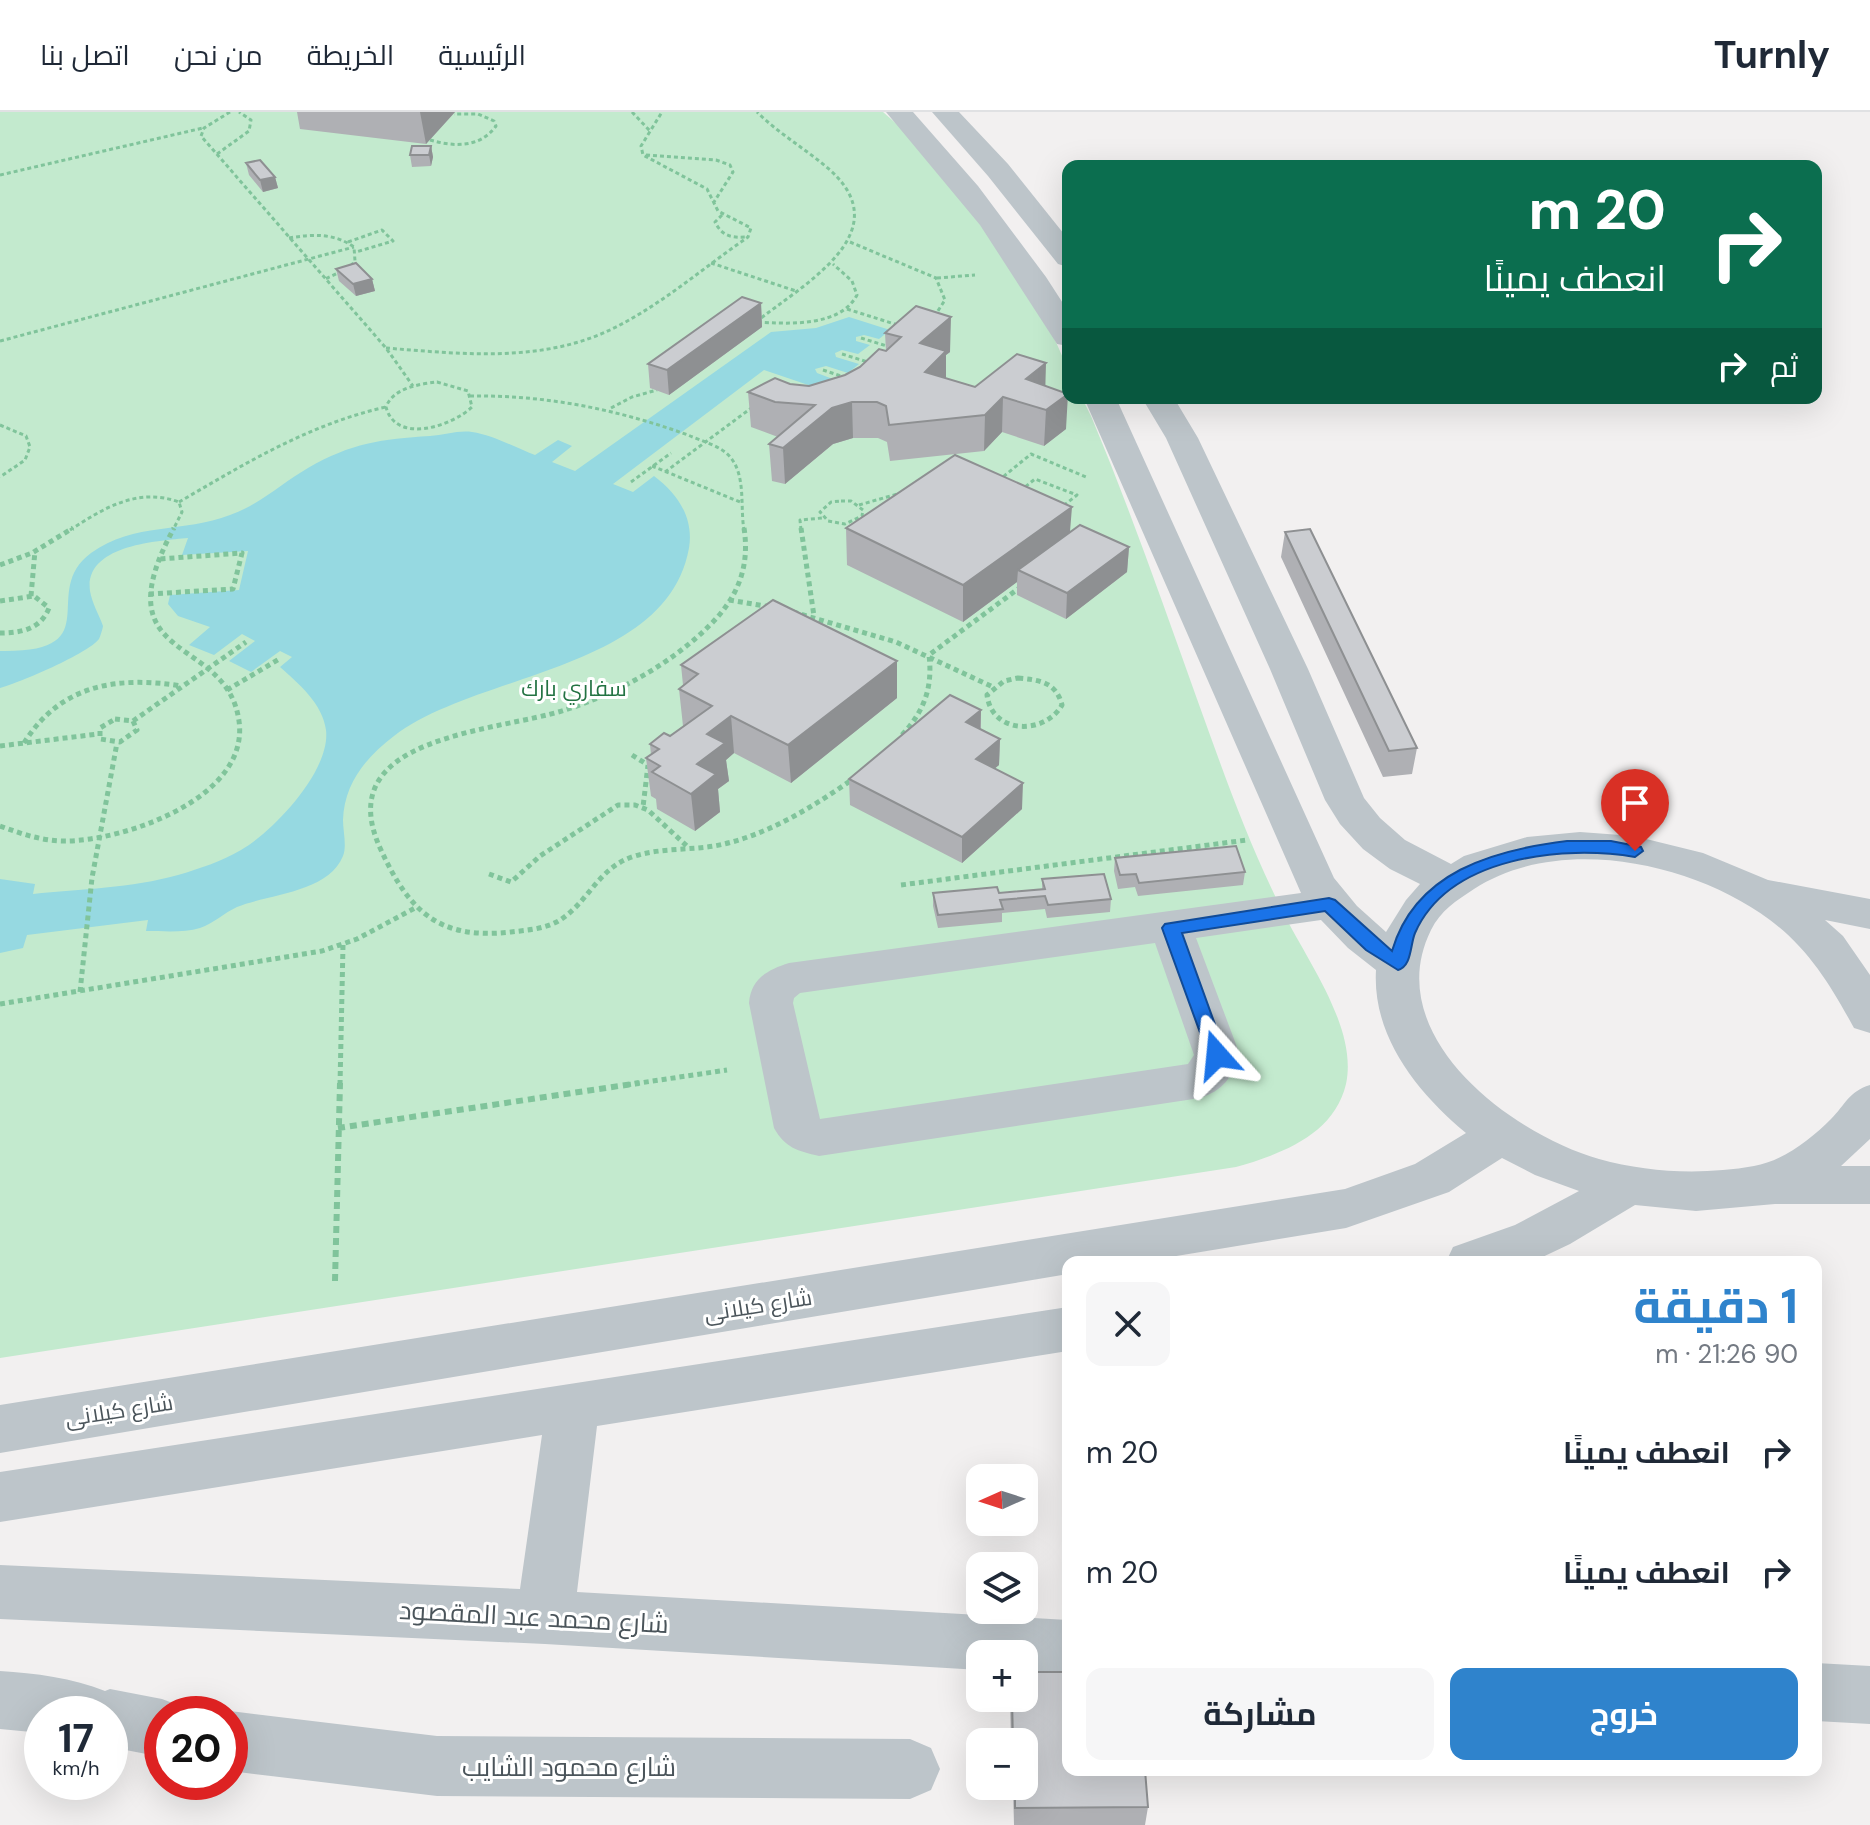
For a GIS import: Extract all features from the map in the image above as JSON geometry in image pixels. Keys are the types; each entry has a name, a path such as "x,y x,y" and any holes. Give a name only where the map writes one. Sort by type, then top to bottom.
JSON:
{"street":[{"path":"899,112 973,196 1013,249 1062,327"},
{"path":"945,112 998,170 1062,250"},
{"path":"1103,404 1292,834 1329,904 1372,945 1398,963"},
{"path":"1162,404 1182,438 1350,809 1373,838 1395,854 1452,881"},
{"path":"1123,445 1182,438"},
{"path":"1870,1016 1866,1004 1821,940 1787,912 1747,888 1704,868 1658,855 1611,847 1567,847 1523,852 1484,863 1452,881 1425,904 1407,931 1398,963 1398,998 1409,1034 1430,1070 1461,1104 1501,1135 1583,1174 1628,1185 1674,1191 1717,1191 1759,1184 1797,1172 1854,1129 1870,1103"},
{"path":"1747,888 1870,914"},
{"path":"1171,928 1217,1055 1211,1071 1200,1080 836,1136 819,1138 798,1128 771,1003 772,991 778,984 803,976 1329,904"},
{"name":"شارع كيلانى","path":"0,1429 1346,1208 1432,1178 1501,1135"},
{"path":"1759,1184 1870,1185"},
{"path":"1488,1256 1533,1240 1628,1185"},
{"path":"0,1497 1062,1330"},
{"path":"545,1617 573,1406"},
{"name":"شارع محمد عبد المقصود","path":"0,1592 545,1617 1062,1648"},
{"path":"1822,1692 1870,1695"},
{"path":"0,1700 24,1701"},
{"name":"شارع محمود الشايب","path":"248,1743 437,1766 910,1769"}],"path":[{"path":"0,175 204,128 230,112"},
{"path":"217,154 249,131 251,120 243,112"},
{"path":"632,112 650,131"},
{"path":"386,348 497,355 570,345 624,323 748,237 751,228 715,209 707,189 643,155 641,146 662,112"},
{"path":"757,112 774,130 826,165 847,188 855,214 850,242 833,264 755,323 786,325 815,322 847,309 854,302 857,287 847,274 833,264"},
{"path":"430,140 464,144 487,137 496,126 487,117 454,114"},
{"path":"204,128 201,136 386,348 413,386"},
{"path":"643,155 716,160 730,165 733,172 713,203"},
{"path":"723,214 715,222 722,234 728,238 748,237"},
{"path":"348,242 382,230 393,241 356,252"},
{"path":"289,238 321,235 348,242 354,247 355,261 349,268 325,279"},
{"path":"360,238 370,248"},
{"path":"850,242 936,278 982,275"},
{"path":"0,344 354,247"},
{"path":"710,263 797,291"},
{"path":"932,318 943,308 945,300 936,278"},
{"path":"847,309 914,330"},
{"path":"842,354 872,363 891,347 861,338"},
{"path":"823,370 856,382"},
{"path":"449,383 468,391 472,407 460,418 433,427 418,428 394,421 386,407 389,399 399,391 413,386 449,383"},
{"path":"611,408 632,397 657,390"},
{"path":"470,396 543,397 611,408 725,451 739,466 746,567 729,600 703,632 627,684 563,710 433,741 401,758 381,776 371,794 369,816 375,837 415,908 450,930 474,934 539,929 560,921 578,905 604,871 624,859 723,844 771,827 829,796 860,774"},
{"path":"665,472 754,406"},
{"path":"179,502 290,441 342,418 386,407"},
{"path":"0,425 26,436 30,447 25,460 0,477"},
{"path":"631,482 671,453"},
{"path":"996,482 1031,454 1089,479"},
{"path":"652,466 740,502"},
{"path":"1016,494 1035,479 1077,495 1056,512"},
{"path":"859,505 911,490"},
{"path":"0,565 35,551 103,508 120,502 157,496 171,497 179,502 182,512 160,556 149,594 160,630 174,646 206,669 227,690 240,722 240,739 222,775 205,792 164,818 98,838 39,839 0,826"},
{"path":"814,616 800,520 822,518 838,525 848,524 862,516 863,510 851,501 831,502 820,512 822,518"},
{"path":"31,596 35,551"},
{"path":"149,594 233,589 242,553 160,556"},
{"path":"929,655 1026,583"},
{"path":"0,601 31,596 46,602 48,614 24,631 0,633"},
{"path":"729,600 778,608"},
{"path":"790,611 814,616 929,655 993,687 1018,678 1033,679 1057,690 1062,699 1061,709 1044,723 1030,726 1001,721 985,705 993,687"},
{"path":"0,746 98,734 106,723 115,719 133,721 246,642"},
{"path":"893,745 917,720 926,704 932,675 929,655"},
{"path":"227,690 281,658"},
{"path":"24,743 41,717 77,694 98,686 143,681 182,686"},
{"path":"98,734 107,743 125,741 137,730 133,721"},
{"path":"80,992 83,940 92,878 117,743"},
{"path":"632,755 648,765 643,807"},
{"path":"489,874 511,882 540,856 610,808 628,804 643,807 690,848"},
{"path":"901,885 1292,834"},
{"path":"0,1004 278,960 343,945 415,908"},
{"path":"335,1281 343,945"},
{"path":"338,1128 727,1070"}],"green space":[{"name":"سفاري بارك","path":"0,112 883,112 899,126 945,181 1015,272 1062,357 1062,404 1085,404 1091,416 1133,521 1247,833 1270,886 1338,1018 1348,1063 1340,1102 1330,1117 1303,1140 1270,1156 1236,1167 0,1358"}],"water":[{"path":"849,317 890,330 879,339 864,335 856,337 856,341 870,345 858,354 842,350 835,353 836,357 859,364 848,373 826,366 815,369 817,373 838,381 826,391 764,370 613,484 633,492 654,476 677,499 686,517 690,537 689,548 673,589 645,620 608,645 430,715 384,744 366,762 352,783 344,807 343,856 324,878 296,890 237,907 194,930 146,931 148,920 27,935 23,948 0,953 0,879 35,884 33,894 106,888 178,875 218,861 254,841 284,814 310,781 325,746 326,730 320,711 309,695 280,667 292,657 280,651 251,672 229,661 255,641 242,634 214,655 189,645 210,627 178,616 168,604 170,595 239,590 248,551 182,555 188,538 125,548 98,564 91,576 90,591 103,626 99,639 68,659 0,688 0,651 34,649 54,642 64,631 70,585 76,568 91,553 107,543 142,532 213,521 230,515 251,506 298,474 338,453 382,441 472,432 535,455 558,440 572,446 552,462 575,471 771,332 816,328"}],"building":[{"path":"412,146 431,146 429,155 410,155"},
{"path":"260,160 275,177 260,180 246,163"},
{"path":"356,263 372,279 353,284 336,269"},
{"path":"742,297 761,303 667,370 648,364"},
{"path":"916,306 951,317 920,343 946,351 925,372 975,387 1017,354 1046,363 1026,379 1062,392 1062,398 1046,410 1003,397 985,415 889,425 886,406 877,402 852,402 832,408 783,448 769,444 815,405 775,402 748,392 775,378 790,384 809,386 845,375 860,367 879,349 886,351 901,337 885,333"},
{"path":"955,455 1072,507 963,585 846,528"},
{"path":"1080,525 1129,547 1067,593 1018,570"},
{"path":"1310,529 1417,748 1389,751 1285,532"},
{"path":"773,600 897,661 788,745 731,716 707,734 725,743 697,764 716,774 691,794 652,772 660,766 646,758 659,749 650,744 664,733 670,736 712,706 679,689 698,674 681,665"},
{"path":"950,695 981,710 966,722 1000,739 976,759 1023,783 962,837 849,779"},
{"path":"1236,846 1245,872 1139,883 1136,874 1120,875 1115,858"},
{"path":"1104,874 1111,899 1048,905 1045,896 1000,900 1003,909 938,915 933,893 997,887 999,893 1045,889 1042,879"},
{"path":"1038,1672 1062,1672 1062,1776 1145,1776 1148,1807 1015,1808 1015,1800 1038,1800 1038,1728 1013,1728 1012,1712 1038,1712"}],"route":[{"path":"1217,1055 1171,928 1329,904 1372,945 1398,963 1407,931 1425,904 1452,881 1484,863 1523,852 1567,847 1611,847 1635,851"}]}
